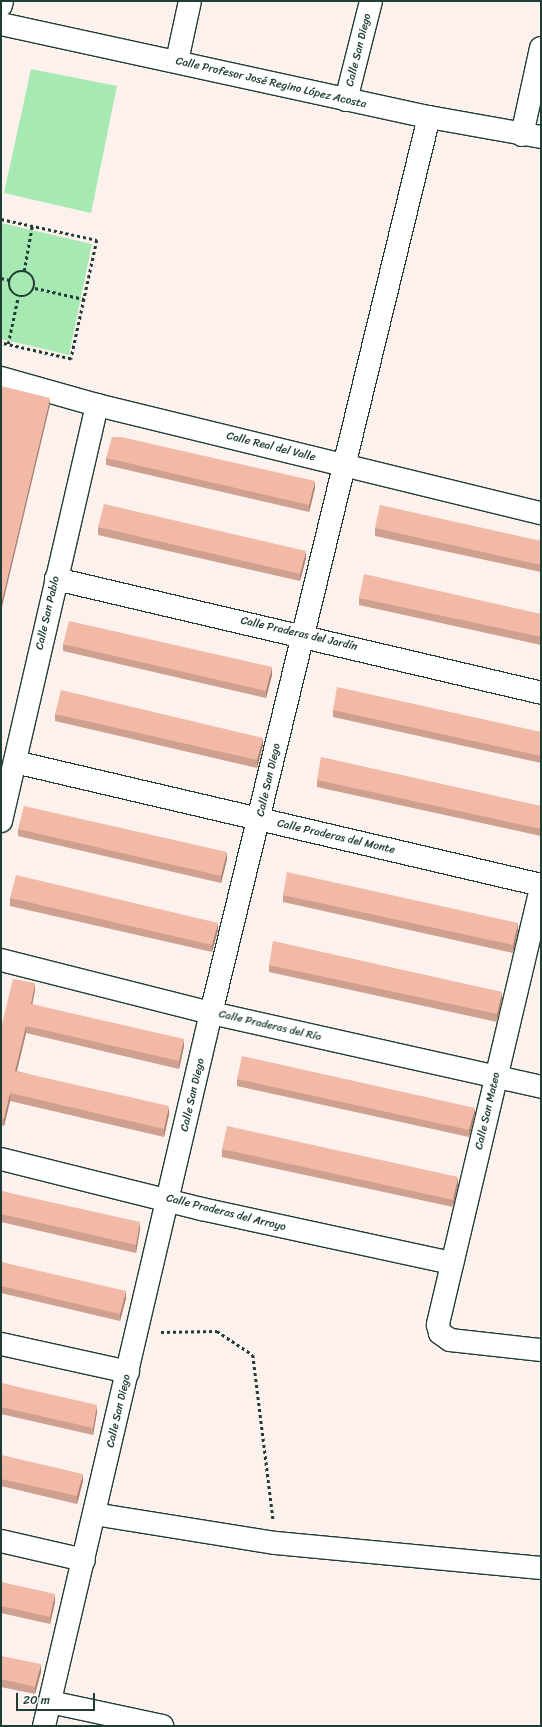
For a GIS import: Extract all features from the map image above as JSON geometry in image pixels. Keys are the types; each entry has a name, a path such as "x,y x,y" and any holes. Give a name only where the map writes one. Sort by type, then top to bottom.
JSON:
{"street":[{"path":"1,5 2,1"},
{"path":"177,61 190,1"},
{"name":"Calle San Diego","path":"346,100 371,1"},
{"name":"Calle Profesor José Regino López Acosta","path":"1,24 177,61 429,118 532,136"},
{"path":"532,136 541,48"},
{"name":"Calle San Diego","path":"44,1726 212,1013 429,118"},
{"name":"Calle Real del Valle","path":"1,378 97,405 541,513"},
{"name":"Calle San Pablo","path":"1,821 97,405"},
{"name":"Calle Praderas del Jardín","path":"56,579 303,635 541,693"},
{"name":"Calle Praderas del Monte","path":"14,762 260,819 541,887"},
{"name":"Calle San Mateo","path":"541,887 452,1263 445,1337 541,1350"},
{"name":"Calle Praderas del Río","path":"1,960 212,1013 541,1087"},
{"name":"Calle Praderas del Arroyo","path":"1,1159 169,1199 452,1263"},
{"path":"1,1344 128,1372"},
{"path":"94,1514 276,1543 541,1568"},
{"path":"1,1541 84,1560"},
{"path":"50,1702 162,1726"}],"path":[{"path":"1,219 97,240 72,359 1,343"},
{"path":"1,278 10,280 24,271 32,226"},
{"path":"18,297 30,295 35,288 32,275 24,271"},
{"path":"10,280 10,288 18,297"},
{"path":"35,288 84,299"},
{"path":"8,344 18,297"},
{"path":"138,1332 217,1331 253,1354 276,1543"}],"green space":[{"path":"31,69 117,86 91,213 4,193"},
{"path":"1,223 92,244 69,355 1,339"}],"building":[{"path":"1,386 50,398 1,604"},
{"path":"112,437 121,437 315,481 309,505 106,458"},
{"path":"104,504 306,551 300,574 98,527"},
{"path":"380,505 541,541 541,565 375,528"},
{"path":"364,574 541,614 541,637 359,598"},
{"path":"69,621 272,667 266,691 63,644"},
{"path":"337,687 541,732 541,756 333,710"},
{"path":"61,690 263,738 257,760 55,714"},
{"path":"321,757 541,806 541,829 317,780"},
{"path":"24,806 227,852 221,876 18,829"},
{"path":"287,872 518,923 513,945 283,895"},
{"path":"16,875 218,923 212,945 10,898"},
{"path":"273,941 502,992 497,1014 269,965"},
{"path":"13,979 35,983 31,1004 184,1039 179,1061 26,1026 15,1071 169,1106 164,1129 10,1093 4,1119 1,1118 1,1028"},
{"path":"242,1056 475,1108 469,1130 237,1079"},
{"path":"227,1126 458,1177 453,1200 222,1149"},
{"path":"1,1191 140,1222 136,1245 1,1214"},
{"path":"1,1262 126,1291 120,1314 1,1286"},
{"path":"1,1383 97,1405 93,1428 1,1407"},
{"path":"1,1455 83,1474 77,1496 1,1479"},
{"path":"1,1582 55,1594 50,1617 1,1606"},
{"path":"1,1656 41,1664 35,1687 1,1679"}]}
